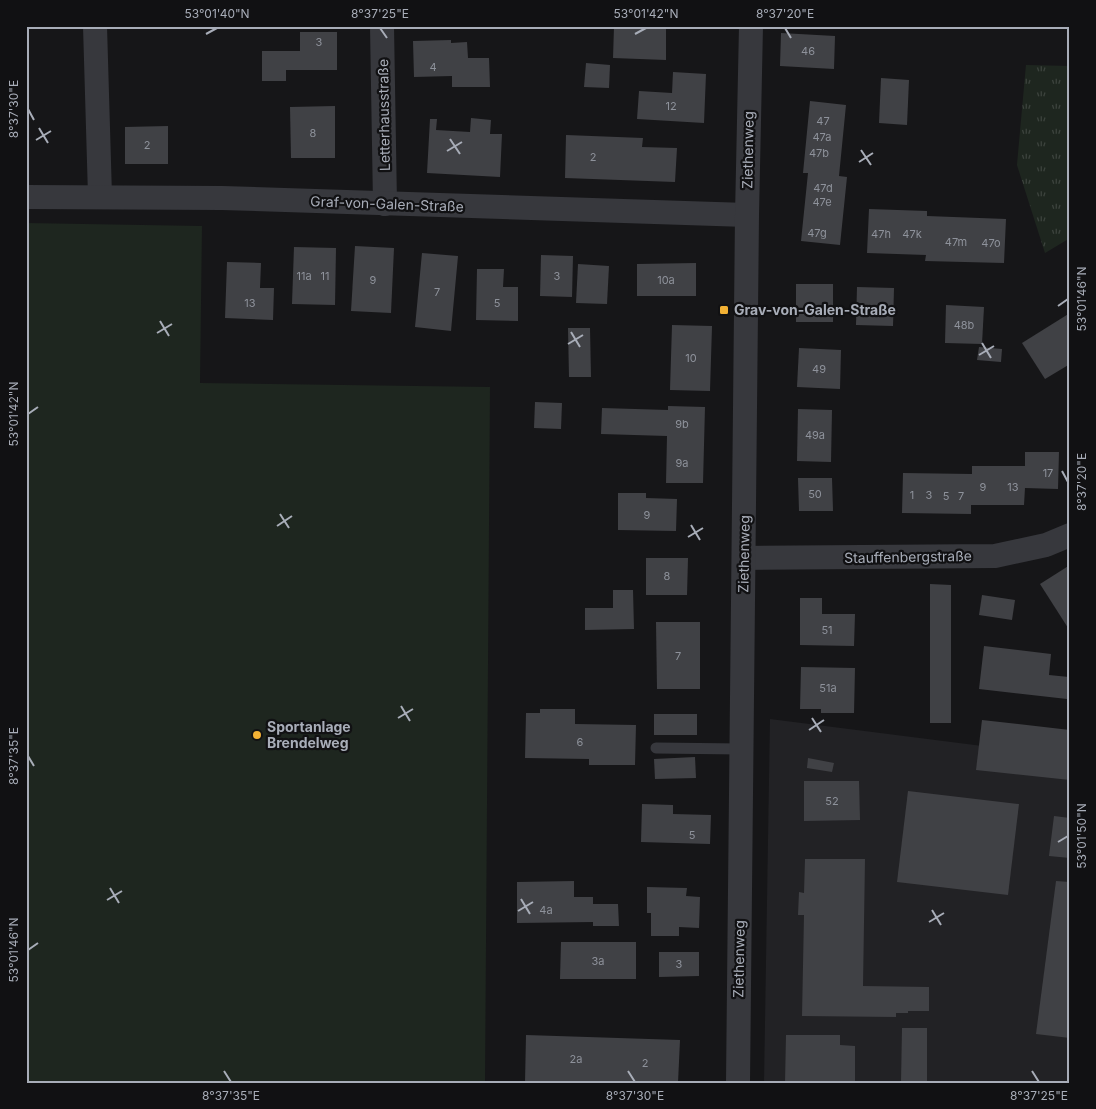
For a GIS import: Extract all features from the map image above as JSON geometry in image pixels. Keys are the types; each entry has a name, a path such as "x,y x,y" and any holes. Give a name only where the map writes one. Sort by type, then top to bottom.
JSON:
{"street":[{"path":"95,26 100,196"},
{"name":"Letterhausstraße","path":"382,26 385,204"},
{"name":"Ziethenweg","path":"738,1083 747,215 751,26"},
{"name":"Graf-von-Galen-Straße","path":"26,197 222,198 747,215"},
{"name":"Stauffenbergstraße","path":"744,558 995,556 1046,545 1070,535"}],"lane":[{"path":"656,748 742,749"}],"shaded area":[{"path":"770,719 1070,757 1070,1083 764,1083"}],"green space":[{"path":"1026,65 1070,66 1070,238 1045,253 1017,165"},
{"name":"Sportanlage Brendelweg","path":"26,223 202,226 200,383 490,387 485,1083 26,1083"}],"building":[{"path":"614,26 666,26 666,60 613,58"},
{"path":"300,32 337,32 337,70 286,70 286,81 262,81 262,51 300,51"},
{"path":"781,33 835,36 834,69 780,66"},
{"path":"451,40 451,43 467,42 468,58 489,58 490,87 452,87 452,76 414,77 413,41"},
{"path":"586,63 610,65 609,88 584,87"},
{"path":"673,72 706,74 704,123 637,119 639,91 672,93"},
{"path":"881,78 909,80 907,125 879,123"},
{"path":"810,101 846,105 839,176 847,177 840,245 801,241 808,173 803,173"},
{"path":"335,106 335,158 291,158 290,107"},
{"path":"471,118 491,120 490,134 502,134 500,177 427,173 430,119 437,119 436,130 470,132"},
{"path":"168,126 168,164 125,164 125,127"},
{"path":"566,135 643,138 642,147 677,148 675,182 565,178"},
{"path":"869,209 927,211 927,216 1006,219 1004,263 925,261 926,255 867,253"},
{"path":"355,246 394,248 391,313 351,311"},
{"path":"294,247 336,248 335,305 292,304"},
{"path":"422,253 458,256 451,331 415,327"},
{"path":"541,255 573,256 572,297 540,296"},
{"path":"227,262 261,263 260,288 274,288 273,320 225,318"},
{"path":"696,263 696,296 637,296 637,264"},
{"path":"578,264 609,266 607,304 576,303"},
{"path":"477,269 504,269 503,287 518,287 518,321 476,320"},
{"path":"796,284 833,284 833,322 796,322"},
{"path":"857,287 894,288 893,326 856,325"},
{"path":"946,305 984,307 982,344 945,343"},
{"path":"1070,313 1070,364 1045,379 1022,343"},
{"path":"672,325 712,326 710,391 670,390"},
{"path":"568,328 590,328 591,377 569,377"},
{"path":"979,347 1002,349 1001,362 977,360"},
{"path":"799,348 841,350 840,389 797,387"},
{"path":"535,402 562,403 561,429 534,428"},
{"path":"668,406 705,407 703,483 666,483 667,436 601,434 602,408 668,410"},
{"path":"798,409 832,410 831,462 797,461"},
{"path":"1025,452 1059,452 1058,489 1025,488 1024,505 971,505 971,514 902,513 903,473 972,474 972,466 1025,466"},
{"path":"798,478 832,478 833,511 799,511"},
{"path":"618,493 646,493 646,498 677,499 676,531 618,530"},
{"path":"646,558 688,558 687,595 646,595"},
{"path":"1070,565 1070,631 1040,584"},
{"path":"930,584 951,585 951,723 930,723"},
{"path":"613,590 633,590 634,629 585,630 585,608 613,608"},
{"path":"982,595 1015,600 1012,620 979,615"},
{"path":"800,598 822,598 822,614 855,614 854,646 800,645"},
{"path":"656,622 700,622 700,689 657,689"},
{"path":"984,646 1051,654 1049,675 1069,677 1067,699 979,689"},
{"path":"801,667 855,668 854,713 821,713 821,709 800,709"},
{"path":"540,709 575,709 575,724 636,725 635,765 589,765 589,759 525,758 526,713 540,713"},
{"path":"654,714 697,714 697,735 654,735"},
{"path":"982,720 1070,730 1070,780 976,770"},
{"path":"695,757 696,778 655,779 654,759"},
{"path":"808,758 834,763 832,772 807,768"},
{"path":"804,781 859,781 860,820 804,821"},
{"path":"908,791 1019,804 1008,895 897,882"},
{"path":"642,804 673,805 673,814 711,815 710,844 641,842"},
{"path":"1054,816 1070,818 1070,858 1049,856"},
{"path":"805,859 865,859 863,986 929,987 929,1011 896,1013 896,1017 802,1016 804,915 798,915 799,892 804,893"},
{"path":"574,881 574,897 593,897 593,904 618,904 619,926 593,926 593,922 517,923 517,882"},
{"path":"1056,881 1070,882 1070,1038 1036,1034"},
{"path":"647,887 687,888 686,896 700,897 699,928 679,927 679,936 651,936 651,913 647,913"},
{"path":"561,942 636,942 636,979 560,979"},
{"path":"659,952 699,952 699,976 659,977"},
{"path":"902,1028 927,1028 927,1083 901,1083"},
{"path":"526,1035 680,1040 678,1083 525,1083"},
{"path":"786,1035 840,1035 840,1045 855,1046 855,1083 785,1083"}],"place":[{"name":"Grav-von-Galen-Straße","path":"724,310"},
{"name":"Sportanlage Brendelweg","path":"257,735"}]}
